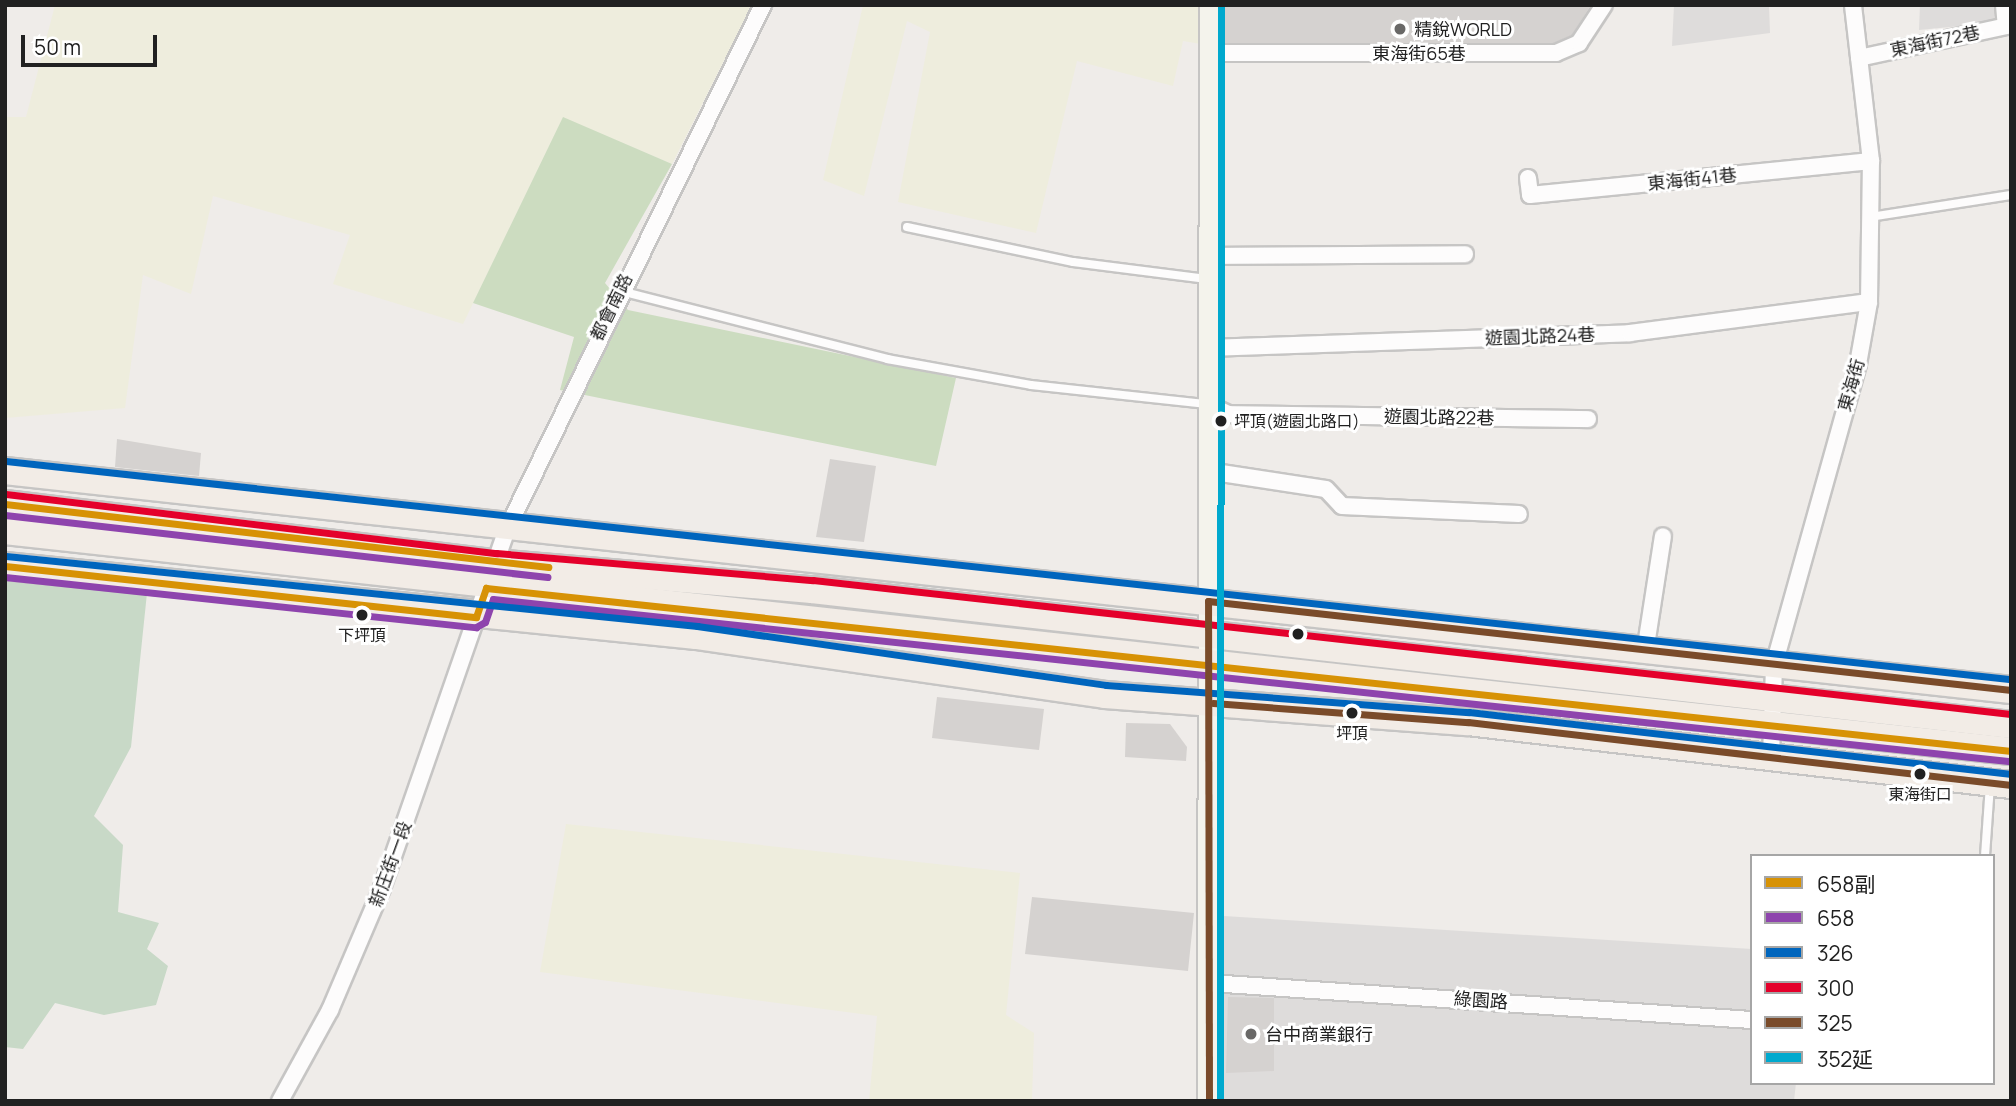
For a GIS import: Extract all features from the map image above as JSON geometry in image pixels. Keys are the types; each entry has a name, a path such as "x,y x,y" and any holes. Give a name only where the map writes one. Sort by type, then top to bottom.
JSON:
{"main road":[{"path":"5,471 507,529 1208,601 1645,652 2011,690"},
{"path":"5,504 491,575 1207,664 1774,729 2011,751"},
{"path":"5,531 491,575 662,574 1774,701 2011,725"},
{"path":"5,566 476,617 695,636 1105,695 1468,722 2001,784"}],"street":[{"name":"都會南路","path":"476,617 507,529 618,290 763,5"},
{"path":"1209,1101 1213,703 1207,664 1211,5"},
{"name":"東海街65巷","path":"1211,53 1556,53 1579,43 1604,5"},
{"name":"東海街","path":"1771,757 1774,665 1858,364 1869,302 1871,160 1853,5"},
{"path":"2004,5 2008,26"},
{"name":"東海街72巷","path":"1859,58 2008,26"},
{"name":"東海街41巷","path":"1528,178 1530,195 1871,160"},
{"path":"1210,256 1465,254"},
{"name":"遊園北路24巷","path":"1209,348 1630,332 1869,302"},
{"name":"遊園北路22巷","path":"1208,404 1228,414 1588,419"},
{"path":"1208,471 1326,489 1342,506 1519,514"},
{"path":"1645,652 1663,536"},
{"name":"新庄街一段","path":"281,1101 330,1010 383,888 476,617"},
{"name":"綠園路","path":"1210,983 1750,1020"}],"lane":[{"path":"1870,217 2011,195"},
{"path":"907,227 1073,262 1210,279"},
{"path":"618,290 887,359 1031,384 1208,404"},
{"path":"1985,854 2001,784"}],"shaded area":[{"path":"55,5 752,5 672,164 563,118 463,324 333,284 350,235 213,196 191,294 143,275 125,408 5,418 5,117 26,117"},
{"path":"863,5 1214,5 1213,46 1183,41 1173,86 1077,61 1036,233 898,202 930,32 907,21 864,196 823,180"},
{"path":"1674,5 1769,5 1770,33 1672,46"},
{"path":"1920,5 2011,5 2011,21 1919,30"},
{"path":"566,824 1020,873 1006,1015 1034,1033 1032,1101 869,1101 877,1016 540,972"},
{"path":"1224,916 1750,949 1750,1085 1796,1085 1794,1101 1224,1101"}],"green space":[{"path":"563,117 672,164 605,283 628,310 956,378 936,466 560,390 574,337 473,303"},
{"path":"5,579 147,593 131,747 94,816 123,845 118,912 159,923 147,949 168,966 156,1005 104,1015 55,1003 23,1049 5,1047"}],"building":[{"name":"精銳WORLD","path":"1225,5 1591,5 1572,35 1554,43 1225,43"},
{"path":"117,439 201,453 199,476 115,467"},
{"path":"830,459 876,466 864,542 816,537"},
{"path":"937,697 1044,709 1039,750 932,738"},
{"path":"1126,723 1170,724 1187,747 1186,761 1125,757"},
{"path":"1032,897 1194,913 1188,971 1025,954"},
{"name":"台中商業銀行","path":"1228,997 1274,998 1274,1071 1226,1073"}],"transit line":[{"name":"352延","path":"1220,1101 1221,5"},
{"name":"326","path":"6,461 2011,679"},
{"name":"300","path":"6,494 496,553 813,580 2011,714"},
{"name":"658副","path":"5,504 548,567"},
{"name":"658","path":"5,515 547,577"},
{"name":"326","path":"6,556 697,626 1106,685 1469,712 2011,774"},
{"name":"658副","path":"5,566 476,617 486,588 2011,751"},
{"name":"658","path":"5,577 476,627 485,622 493,599 2010,761"},
{"name":"325","path":"1209,1101 1208,601 2011,690"},
{"name":"325","path":"1213,703 1468,722 2011,785"}],"place":[{"name":"精銳WORLD","path":"1400,29"},
{"name":"坪頂(遊園北路口)","path":"1221,421"},
{"name":"下坪頂","path":"362,615"},
{"name":"坪頂","path":"1352,713"},
{"name":"東海街口","path":"1920,774"},
{"name":"台中商業銀行","path":"1251,1034"}]}
